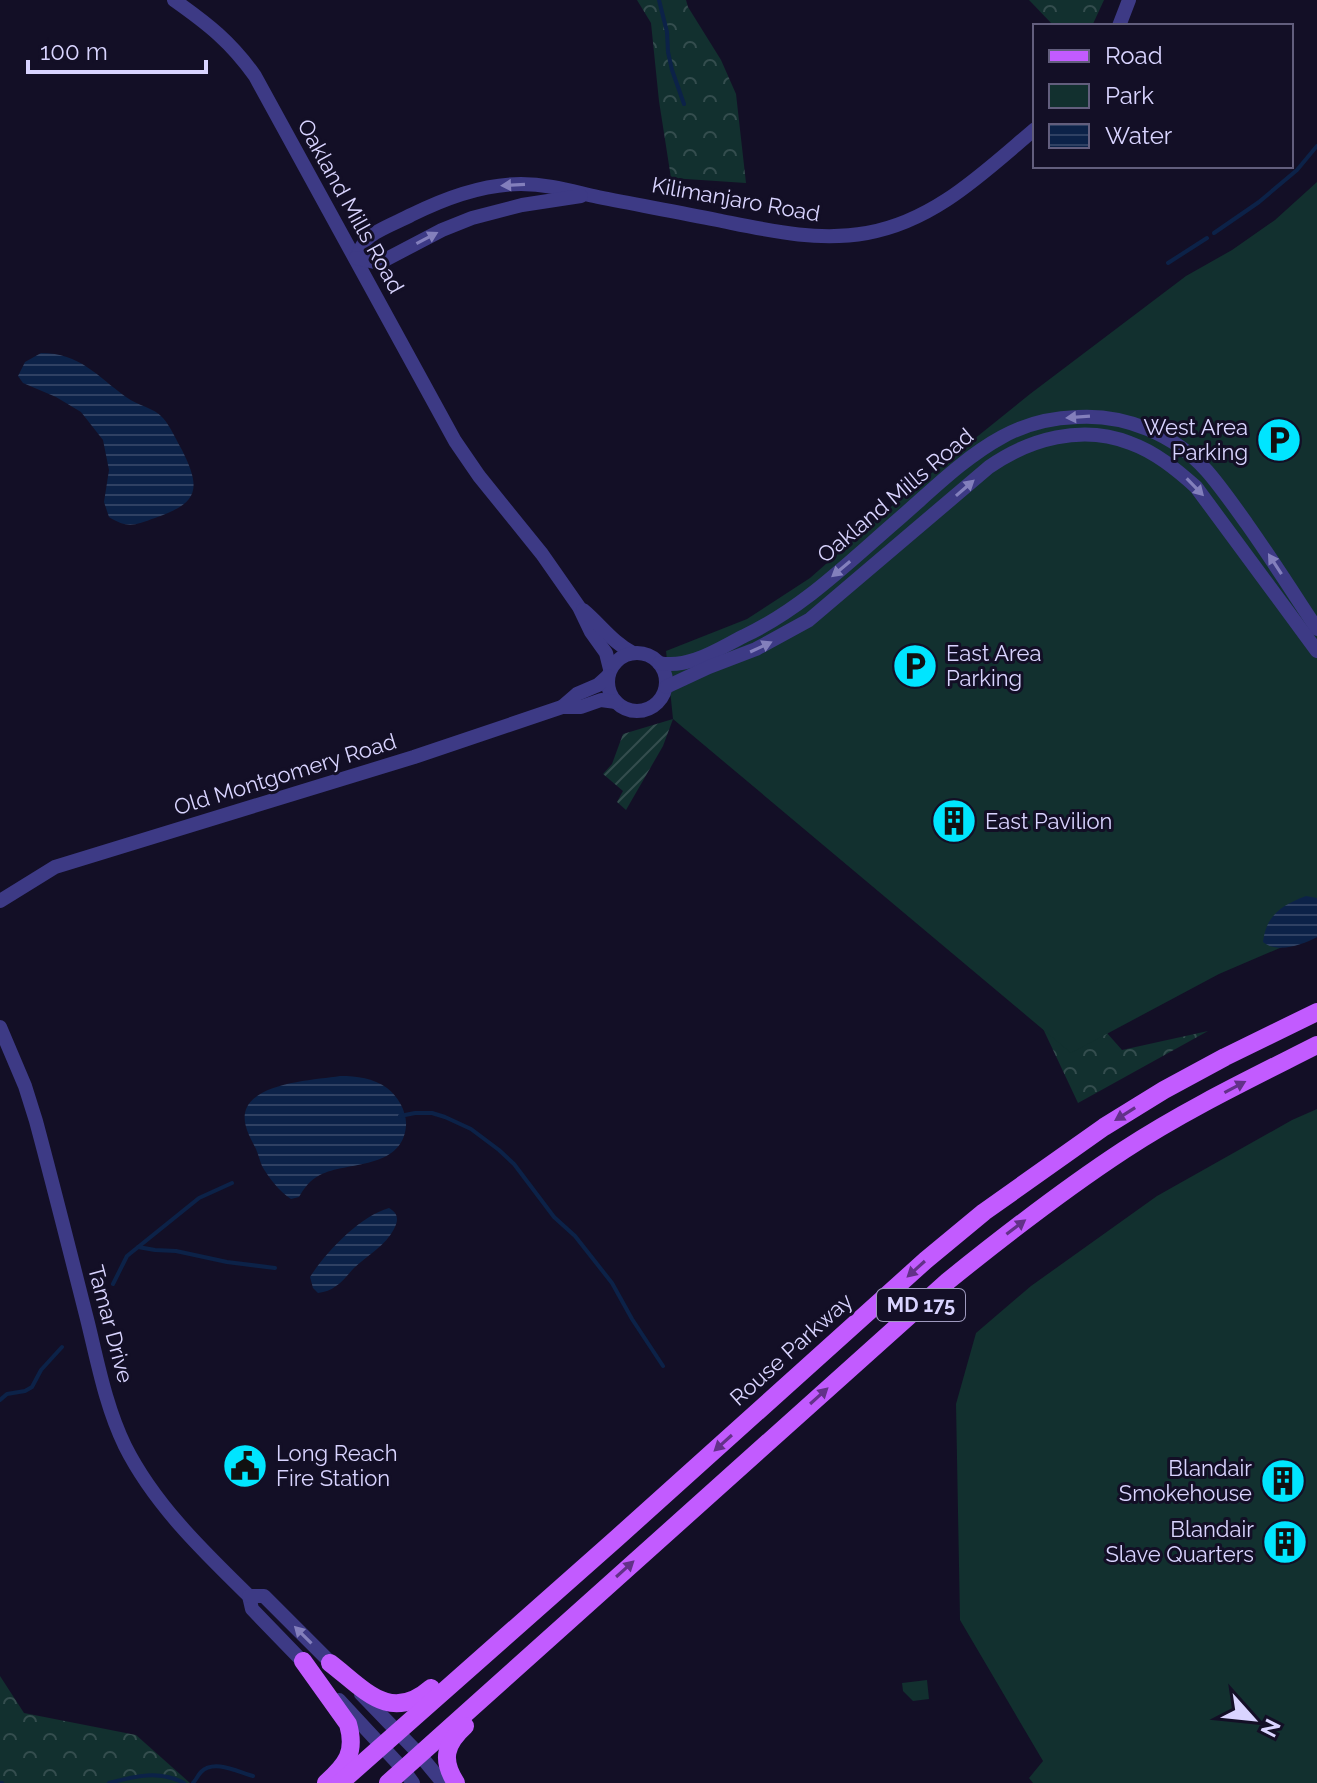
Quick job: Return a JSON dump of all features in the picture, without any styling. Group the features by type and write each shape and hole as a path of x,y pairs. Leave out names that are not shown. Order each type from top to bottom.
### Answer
{"main road":[{"name":"Rouse Parkway","path":"340,1783 926,1260 984,1212 1104,1127 1164,1090 1317,1012"},
{"name":"MD 175","path":"388,1783 408,1776 419,1754 948,1281 1008,1233 1126,1149 1204,1103 1317,1045"},
{"path":"330,1663 378,1700 398,1704 419,1699 519,1610 586,1564"},
{"path":"456,1783 446,1760 452,1741 514,1682 567,1621"},
{"path":"303,1661 348,1724 351,1733 347,1762 326,1783"}],"street":[{"name":"Oakland Mills Road","path":"174,0 212,27 241,56 255,76 455,441 579,607 606,653 609,672"},
{"path":"1120,24 1129,0"},
{"name":"Kilimanjaro Road","path":"589,195 522,205 472,218 379,263 356,258 367,238 430,206 489,187 520,184 557,186 788,234 810,237 856,235 898,225 927,212 959,193 1033,131"},
{"name":"Oakland Mills Road","path":"659,663 683,664 755,631 821,585 963,464 998,439 1032,424 1067,417 1120,419 1165,437 1186,451 1222,490 1317,629"},
{"name":"Oakland Mills Road","path":"666,687 756,649 809,620 1006,455 1040,441 1079,435 1131,443 1155,455 1187,479 1209,503 1317,651"},
{"name":"Oakland Mills Road","path":"579,607 618,644 633,653"},
{"path":"633,653 648,655 659,663 666,678 666,687 656,704 638,712 616,702 609,692 609,672 620,658 633,653"},
{"name":"Old Montgomery Road","path":"562,707 577,694 598,685 609,672"},
{"name":"Old Montgomery Road","path":"0,901 55,867 400,761 562,707 581,707 601,700 616,702"},
{"name":"Old Montgomery Road","path":"0,889 22,885"},
{"name":"Tamar Drive","path":"0,1027 36,1121 102,1379 125,1444 162,1503 249,1596 252,1609 408,1776"},
{"name":"Tamar Drive","path":"249,1596 264,1596 397,1731 443,1783"}],"green space":[{"path":"637,0 686,0 721,60 736,94 746,183 671,178 651,23"},
{"path":"1029,0 1104,0 1093,24 1052,24"},
{"path":"1317,182 1317,932 1219,974 1071,1053 673,719 666,651 747,619 810,578 902,497 1030,394 1186,276 1232,250 1275,220"},
{"path":"673,719 663,746 626,810 617,802 623,791 603,774 612,764 623,734"},
{"path":"1091,1015 1122,1050 1208,1031 1078,1103 1038,1018"},
{"path":"1317,1109 1317,1783 1033,1783 1029,1778 1043,1761 960,1620 956,1404 976,1333 1031,1286 1157,1196"},
{"path":"0,1676 24,1713 136,1735 190,1783 0,1783"},
{"path":"927,1680 929,1699 913,1701 903,1691 902,1683"}],"water":[{"path":"41,353 77,361 135,403 163,418 182,450 192,475 194,485 188,500 180,507 137,524 121,523 109,517 104,502 109,470 103,440 81,412 23,383 18,376 25,362"},
{"path":"1306,896 1317,898 1317,937 1282,948 1263,942 1268,925 1277,912"},
{"path":"340,1076 370,1080 391,1091 405,1115 402,1140 395,1150 384,1157 320,1175 308,1184 299,1197 291,1199 262,1166 245,1123 245,1112 254,1099 276,1087"},
{"path":"389,1208 396,1214 397,1220 386,1240 339,1284 318,1293 310,1277 325,1257 355,1227"}],"waterway":[{"path":"659,0 672,70 684,104"},
{"path":"1214,233 1259,202 1297,170 1317,146"},
{"path":"1168,263 1207,238"},
{"path":"400,1116 432,1113 445,1117 471,1129 514,1164 554,1217 575,1236 612,1283 663,1366"},
{"path":"113,1284 127,1256 199,1198 232,1183"},
{"path":"138,1247 275,1268"},
{"path":"0,1400 7,1394 32,1387 41,1370 62,1347"},
{"path":"193,1783 201,1772 212,1767 253,1776"},
{"path":"109,1783 157,1775 184,1783"}],"place":[{"name":"West Area Parking","path":"1279,440"},
{"name":"East Area Parking","path":"915,666"},
{"name":"East Pavilion","path":"954,821"},
{"name":"Long Reach Fire Station","path":"245,1466"},
{"name":"Blandair Smokehouse","path":"1283,1481"},
{"name":"Blandair Slave Quarters","path":"1285,1542"}]}
